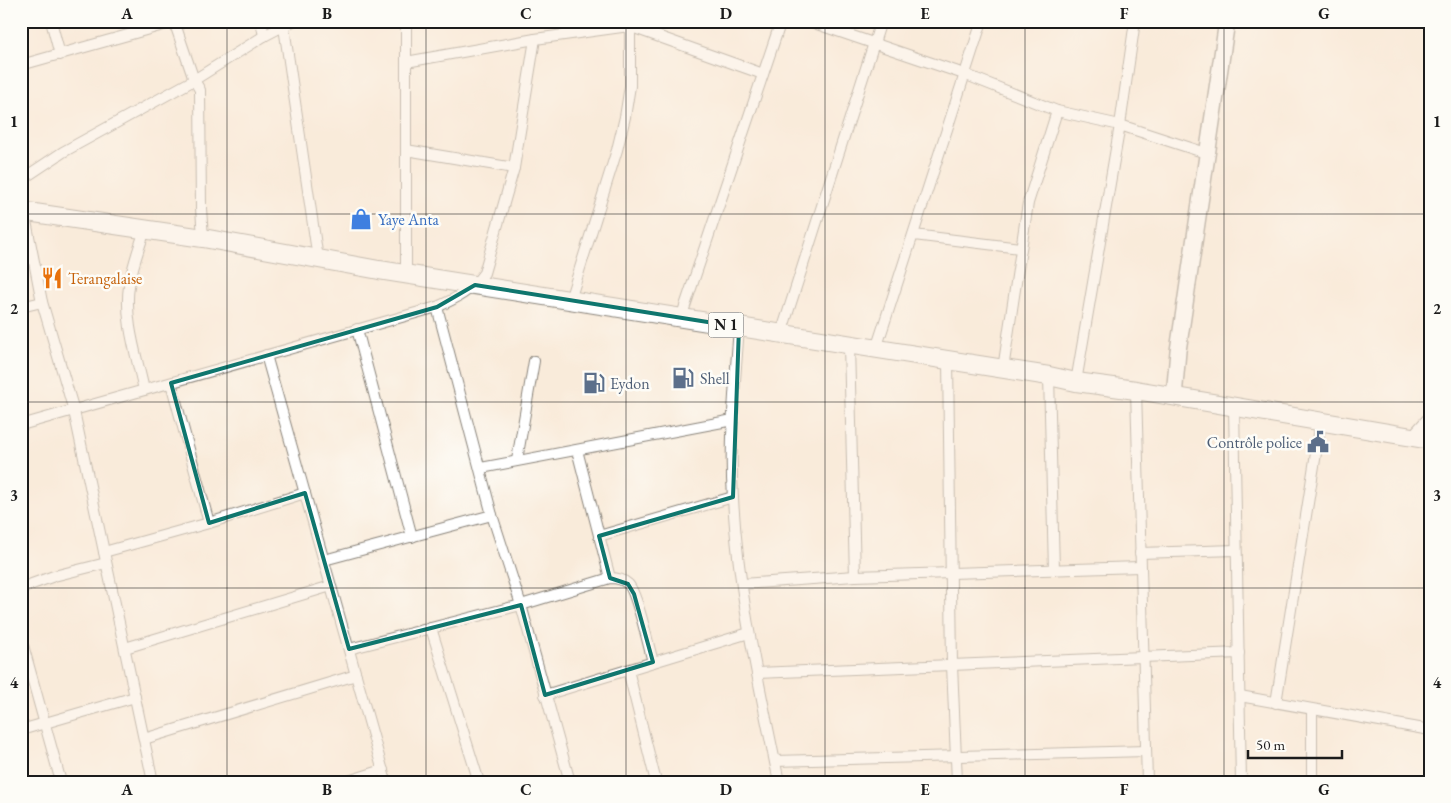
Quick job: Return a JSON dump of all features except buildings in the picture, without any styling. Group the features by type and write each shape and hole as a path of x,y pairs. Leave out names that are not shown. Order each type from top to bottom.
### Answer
{"highway":[{"name":"N 1","path":"22,211 203,238 406,275 1136,390 1430,440"}],"main road":[{"path":"1174,397 1178,351 1209,154 1227,21"}],"street":[{"path":"51,21 60,55"},
{"path":"261,21 264,36"},
{"path":"406,21 406,275"},
{"path":"681,318 780,21"},
{"path":"808,21 964,74 1057,111 1120,125 1209,154"},
{"path":"782,334 881,21"},
{"path":"876,349 982,21"},
{"path":"1076,382 1120,125 1135,21"},
{"path":"21,65 174,22 194,80 200,90 203,238"},
{"path":"21,180 63,152 194,80 264,36 289,24 318,259"},
{"path":"406,62 630,24 763,74"},
{"path":"570,300 617,150 625,117 630,86 630,24"},
{"path":"21,425 437,307 456,299 475,285 484,273 514,168 535,39"},
{"path":"1003,369 1028,203 1057,111"},
{"path":"406,150 514,168"},
{"path":"22,211 42,302 74,411 153,782"},
{"path":"144,390 130,322 128,302 131,279 145,230"},
{"path":"914,235 1020,248"},
{"path":"21,307 42,302"},
{"path":"437,307 492,515 546,695 566,781"},
{"path":"739,327 733,420 732,497 749,633 779,782"},
{"path":"357,329 412,536"},
{"path":"849,346 855,576"},
{"path":"266,355 386,782"},
{"path":"948,360 952,665 957,782"},
{"path":"517,460 534,361"},
{"path":"1049,376 1054,570"},
{"path":"171,383 209,523"},
{"path":"1136,390 1147,782"},
{"path":"1234,407 1241,782"},
{"path":"1411,437 1430,416"},
{"path":"481,468 733,420"},
{"path":"1276,703 1321,422"},
{"path":"577,450 610,578"},
{"path":"104,552 209,523 305,493"},
{"path":"599,536 732,497"},
{"path":"324,560 492,515"},
{"path":"1140,552 1236,550"},
{"path":"21,588 54,576 106,563"},
{"path":"742,584 855,576 1140,567"},
{"path":"349,649 520,605 610,578 620,579 628,584 634,594 653,662"},
{"path":"124,648 331,586"},
{"path":"431,628 479,782"},
{"path":"546,695 749,633"},
{"path":"21,638 61,782"},
{"path":"757,673 1239,653"},
{"path":"628,670 656,782"},
{"path":"144,739 356,675"},
{"path":"1240,696 1430,730"},
{"path":"21,730 135,697"},
{"path":"1312,710 1312,782"},
{"path":"775,761 1146,751"},
{"path":"345,782 383,770"}],"highlighted area":[{"path":"475,285 739,327 733,497 599,536 610,578 628,584 634,594 653,662 545,695 521,605 349,649 305,493 209,523 171,383 437,307"}],"place":[{"name":"Yaye Anta","path":"361,219"},
{"name":"Terangalaise","path":"52,278"},
{"name":"Shell","path":"683,378"},
{"name":"Eydon","path":"594,383"},
{"name":"Contrôle police","path":"1318,442"}]}
